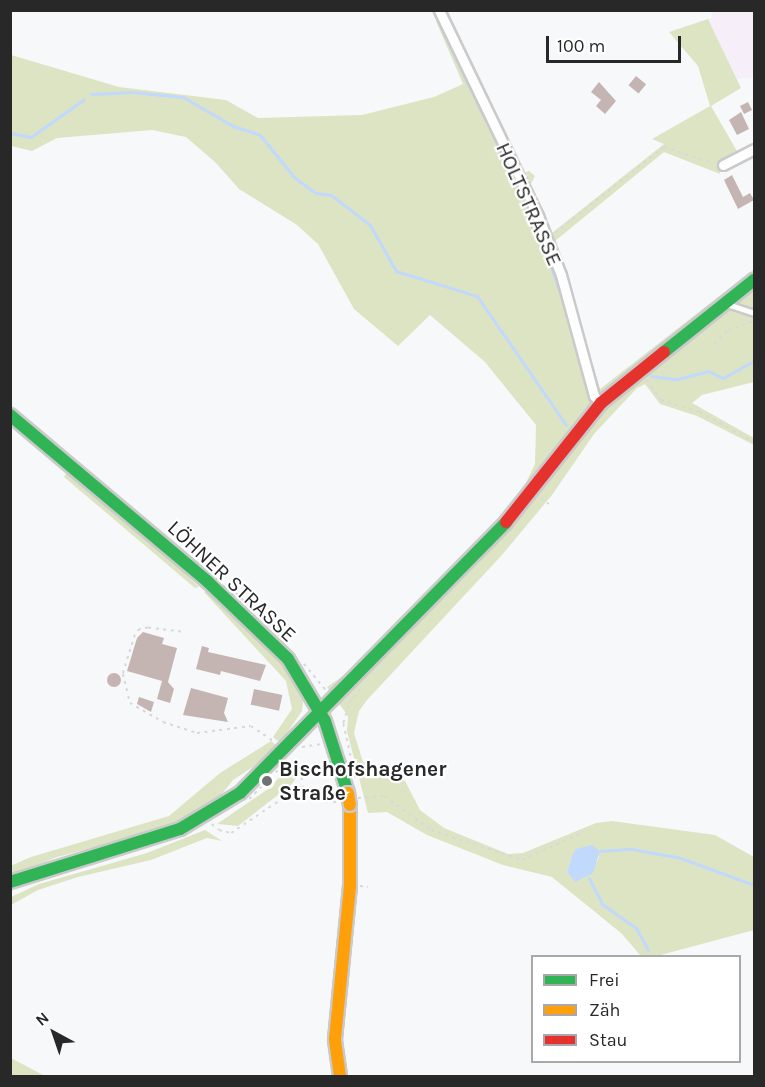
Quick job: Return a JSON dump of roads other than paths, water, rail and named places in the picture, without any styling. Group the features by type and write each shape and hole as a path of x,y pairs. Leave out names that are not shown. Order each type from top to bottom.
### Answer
{"street":[{"name":"HOLTSTRASSE","path":"439,10 547,238 594,396 602,403"},
{"path":"723,165 754,149"},
{"path":"10,882 62,862 158,837 206,816 250,784 494,537 533,492 602,403 639,369 754,280"},
{"name":"LÖHNER STRASSE","path":"10,415 244,613 288,659 321,713 351,799 350,886 335,1039 340,1077"}],"lane":[{"path":"725,303 754,314"}],"water":[{"path":"592,845 600,851 593,873 575,882 567,872 572,856 576,849"}],"waterway":[{"path":"433,10 481,111"},
{"path":"91,94 132,92 183,97 233,126 260,135 295,178 316,193 331,195 370,225 396,271 477,296 566,425"},
{"path":"10,133 31,137 84,99"},
{"path":"497,146 534,220 566,309"},
{"path":"651,376 677,379 708,371 723,378 754,361"},
{"path":"585,378 588,393"},
{"path":"600,851 632,849 681,858 754,885"},
{"path":"589,878 602,904 636,928 648,950"}],"place":[{"name":"Bischofshagener Straße","path":"267,781"}]}
